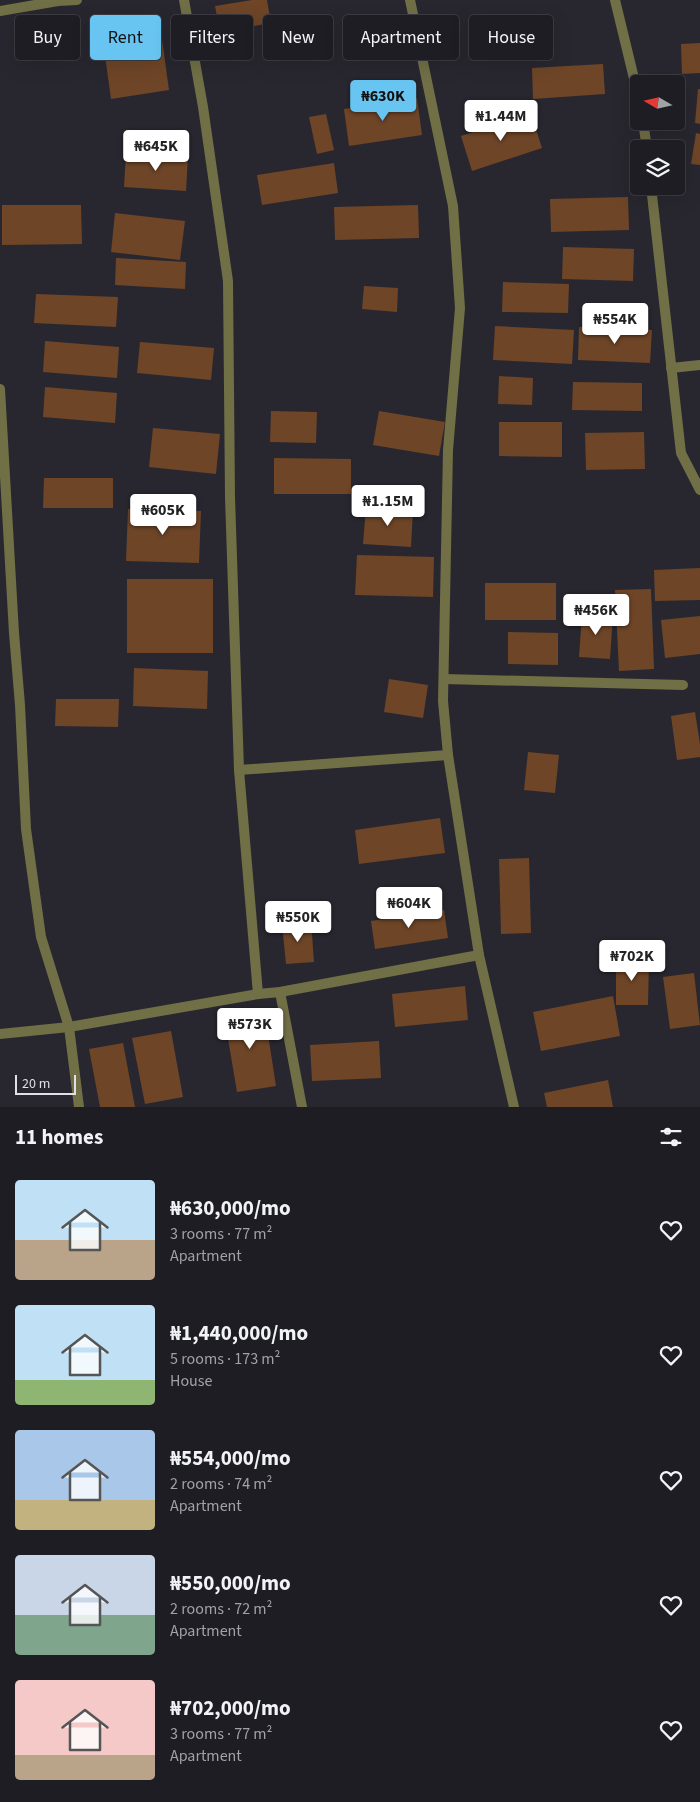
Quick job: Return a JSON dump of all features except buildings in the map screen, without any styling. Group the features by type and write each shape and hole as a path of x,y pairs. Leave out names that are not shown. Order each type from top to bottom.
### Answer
{"street":[{"path":"0,11 58,1 77,0"},
{"path":"184,0 203,107 228,282 230,497 239,770 258,994"},
{"path":"410,0 453,206 460,308 448,450 443,701 448,756 479,955 514,1107"},
{"path":"615,0 633,75"},
{"path":"652,195 681,453 700,490"},
{"path":"671,368 700,365"},
{"path":"0,389 26,829 41,936 69,1028 79,1107"},
{"path":"444,679 683,684"},
{"path":"239,770 448,756"},
{"path":"0,1034 69,1028 258,994 280,992 479,955"},
{"path":"280,992 302,1107"}]}
